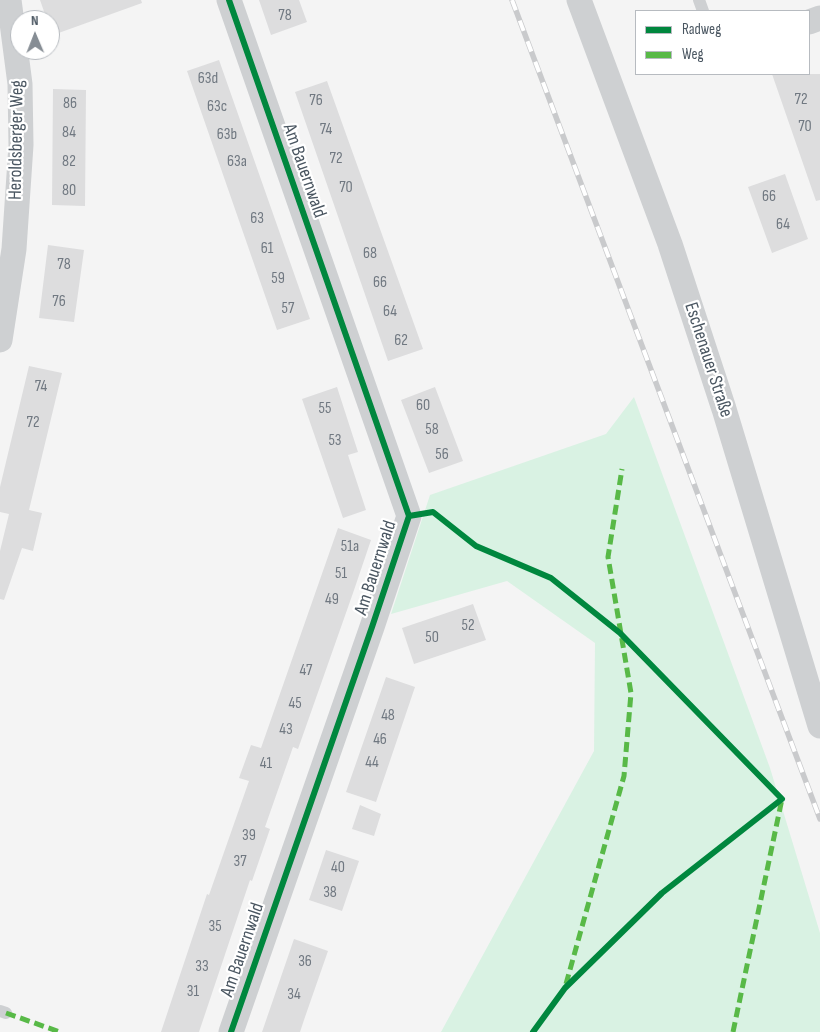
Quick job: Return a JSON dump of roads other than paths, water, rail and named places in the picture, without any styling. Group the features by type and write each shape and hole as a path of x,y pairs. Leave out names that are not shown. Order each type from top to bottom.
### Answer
{"street":[{"name":"Heroldsberger Weg","path":"0,340 14,249 21,145 20,84 9,0"},
{"name":"Am Bauernwald","path":"229,0 409,516 231,1032"},
{"name":"Eschenauer Straße","path":"579,0 670,244 724,409 820,726"}],"railway":[{"path":"512,0 820,819"}]}
